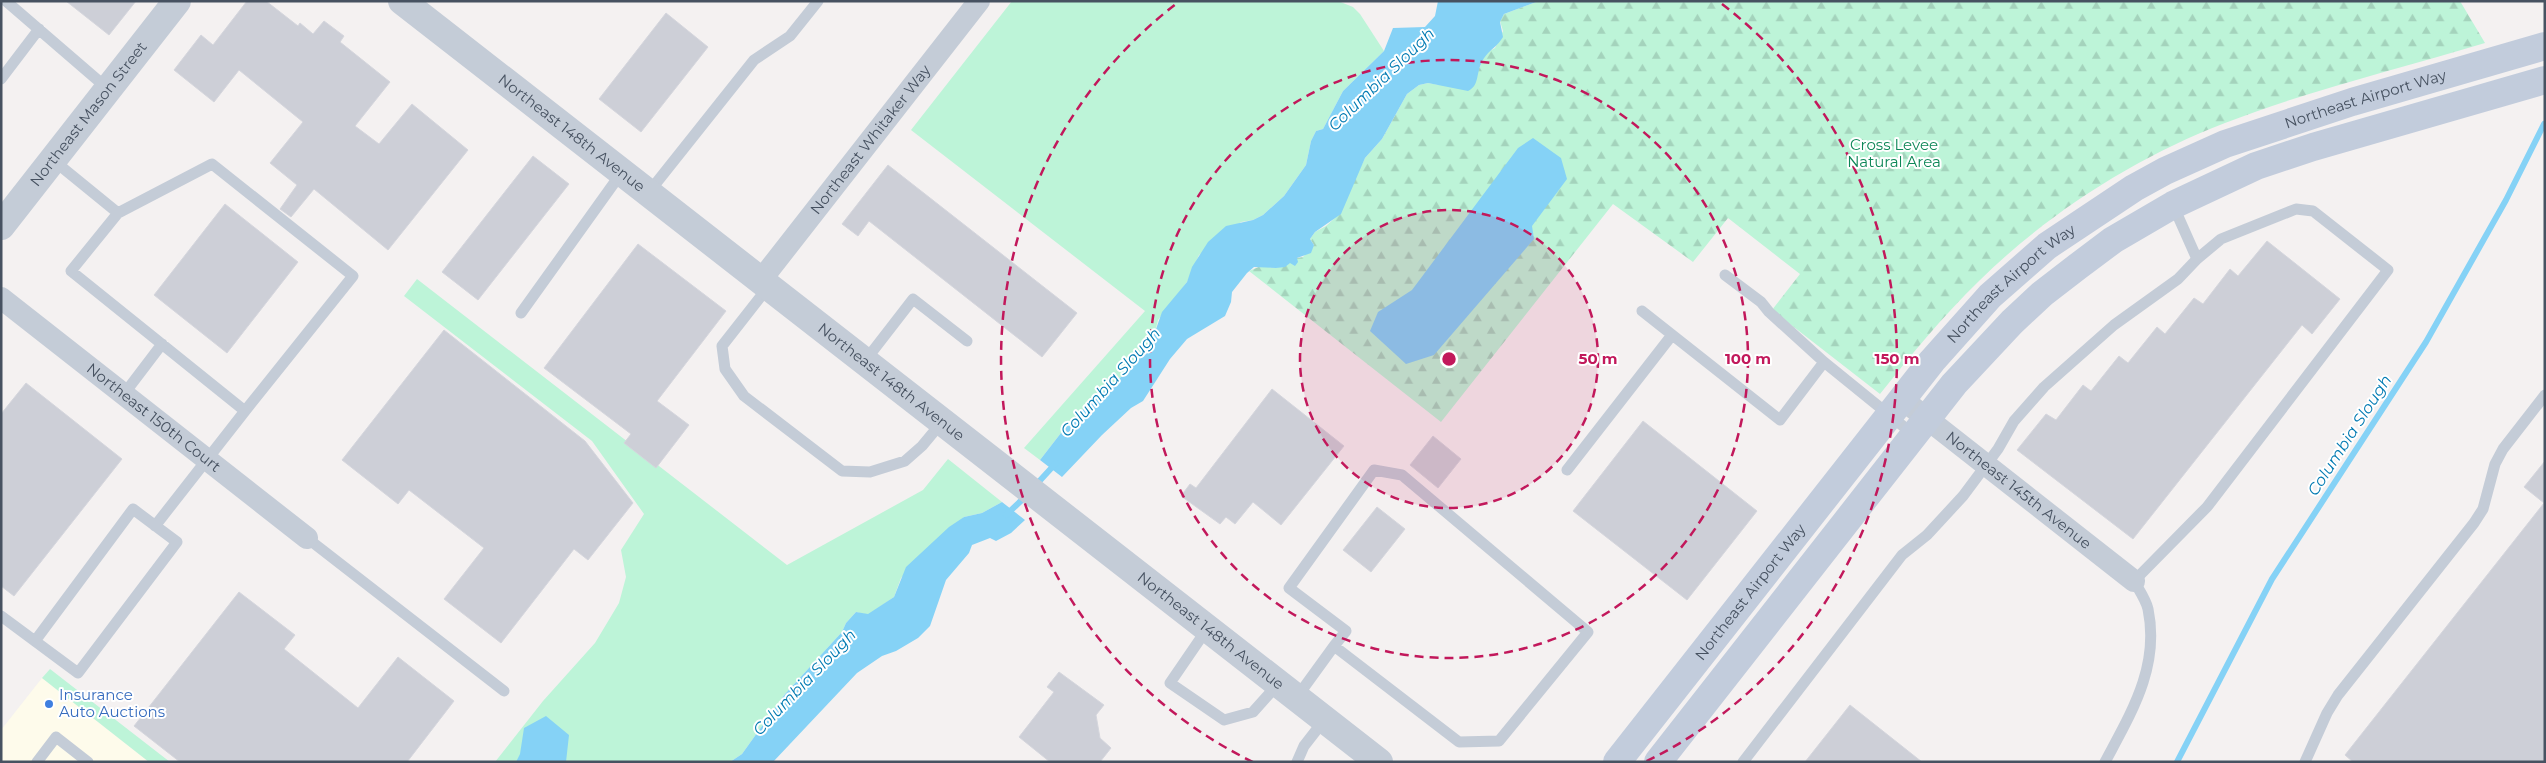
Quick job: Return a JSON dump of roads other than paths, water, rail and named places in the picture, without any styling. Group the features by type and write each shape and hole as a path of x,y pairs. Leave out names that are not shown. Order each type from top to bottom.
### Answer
{"main road":[{"name":"Northeast Airport Way","path":"1617,762 1896,406 1962,326 2015,273 2079,223 2165,171 2255,132 2545,46"},
{"name":"Northeast Airport Way","path":"1658,762 1981,353 2042,294 2114,240 2201,190 2266,163 2545,80"}],"street":[{"name":"Northeast Mason Street","path":"1,226 177,1"},
{"name":"Northeast 148th Avenue","path":"402,1 1379,762"},
{"name":"Northeast Whitaker Way","path":"765,283 980,1"},
{"name":"Northeast 150th Court","path":"1,298 307,538"},
{"name":"Northeast 145th Avenue","path":"1896,406 1921,427 1985,466 2134,582"}],"lane":[{"path":"6,1 108,89"},
{"path":"649,192 754,60 790,36 818,1"},
{"path":"1,79 39,29"},
{"path":"53,160 118,213"},
{"path":"155,526 353,276 212,164 118,213 71,271 245,411"},
{"path":"520,313 622,172"},
{"path":"2173,205 2197,259"},
{"path":"1743,762 1902,556 1927,535 1963,496 2014,421 2044,387 2114,324 2178,279 2220,238 2296,209 2313,211 2388,270 2207,507 2134,582 2148,607 2149,661 2141,694 2105,762"},
{"path":"1725,275 1762,302 1769,312 1824,362 1896,406"},
{"path":"765,283 722,346 725,369 744,396 842,471 870,472 905,461 922,446 942,422"},
{"path":"865,362 913,299 967,340"},
{"path":"1642,311 1780,420 1824,362"},
{"path":"1567,470 1672,335"},
{"path":"124,394 162,344"},
{"path":"2319,762 2307,759 2327,713 2338,695 2483,509 2495,464 2502,449 2545,394"},
{"path":"1207,629 1170,683 1224,720 1253,712 1288,690 1334,646 1346,631 1289,588 1374,470 1402,475 1588,632 1499,742 1459,742 1334,646"},
{"path":"1,616 78,673 177,542 133,510 35,641"},
{"path":"307,538 504,691"},
{"path":"1297,762 1304,746 1325,719"},
{"path":"37,762 56,737 88,762"}],"water":[{"path":"1438,1 1539,1 1504,14 1500,22 1503,37 1484,59 1472,89 1468,91 1428,83 1419,85 1407,94 1382,139 1365,158 1341,214 1315,232 1310,239 1314,245 1311,253 1297,258 1298,262 1295,266 1290,263 1285,267 1276,268 1254,267 1247,273 1232,292 1231,302 1225,316 1187,339 1170,359 1143,401 1131,408 1102,435 1062,477 1040,460 1071,420 1135,365 1155,332 1162,312 1187,282 1192,267 1208,242 1226,226 1253,220 1263,215 1284,196 1306,165 1311,141 1316,131 1323,129 1343,91 1384,51 1393,28 1425,27 1435,16"},
{"path":"1533,138 1561,158 1567,179 1532,226 1534,239 1434,355 1406,364 1370,331 1378,312 1412,290 1518,148"},
{"path":"1002,502 1025,520 1011,533 996,541 990,538 972,545 969,553 946,580 930,626 918,638 896,651 882,656 857,673 773,762 730,762 742,754 785,694 842,632 846,623 856,612 868,614 894,597 906,567 949,527 964,517 982,513"},
{"path":"546,716 569,735 566,762 516,762 520,754 524,728"}],"waterway":[{"name":"Columbia Slough","path":"2177,762 2272,579 2426,342 2506,200 2544,124"},
{"name":"Columbia Slough","path":"1034,487 1056,463"},
{"name":"Columbia Slough","path":"1006,515 1026,496"}],"place":[{"name":"Insurance Auto Auctions","path":"49,704"}],"park label":[{"name":"Cross Levee Natural Area","path":"1894,154"}]}
